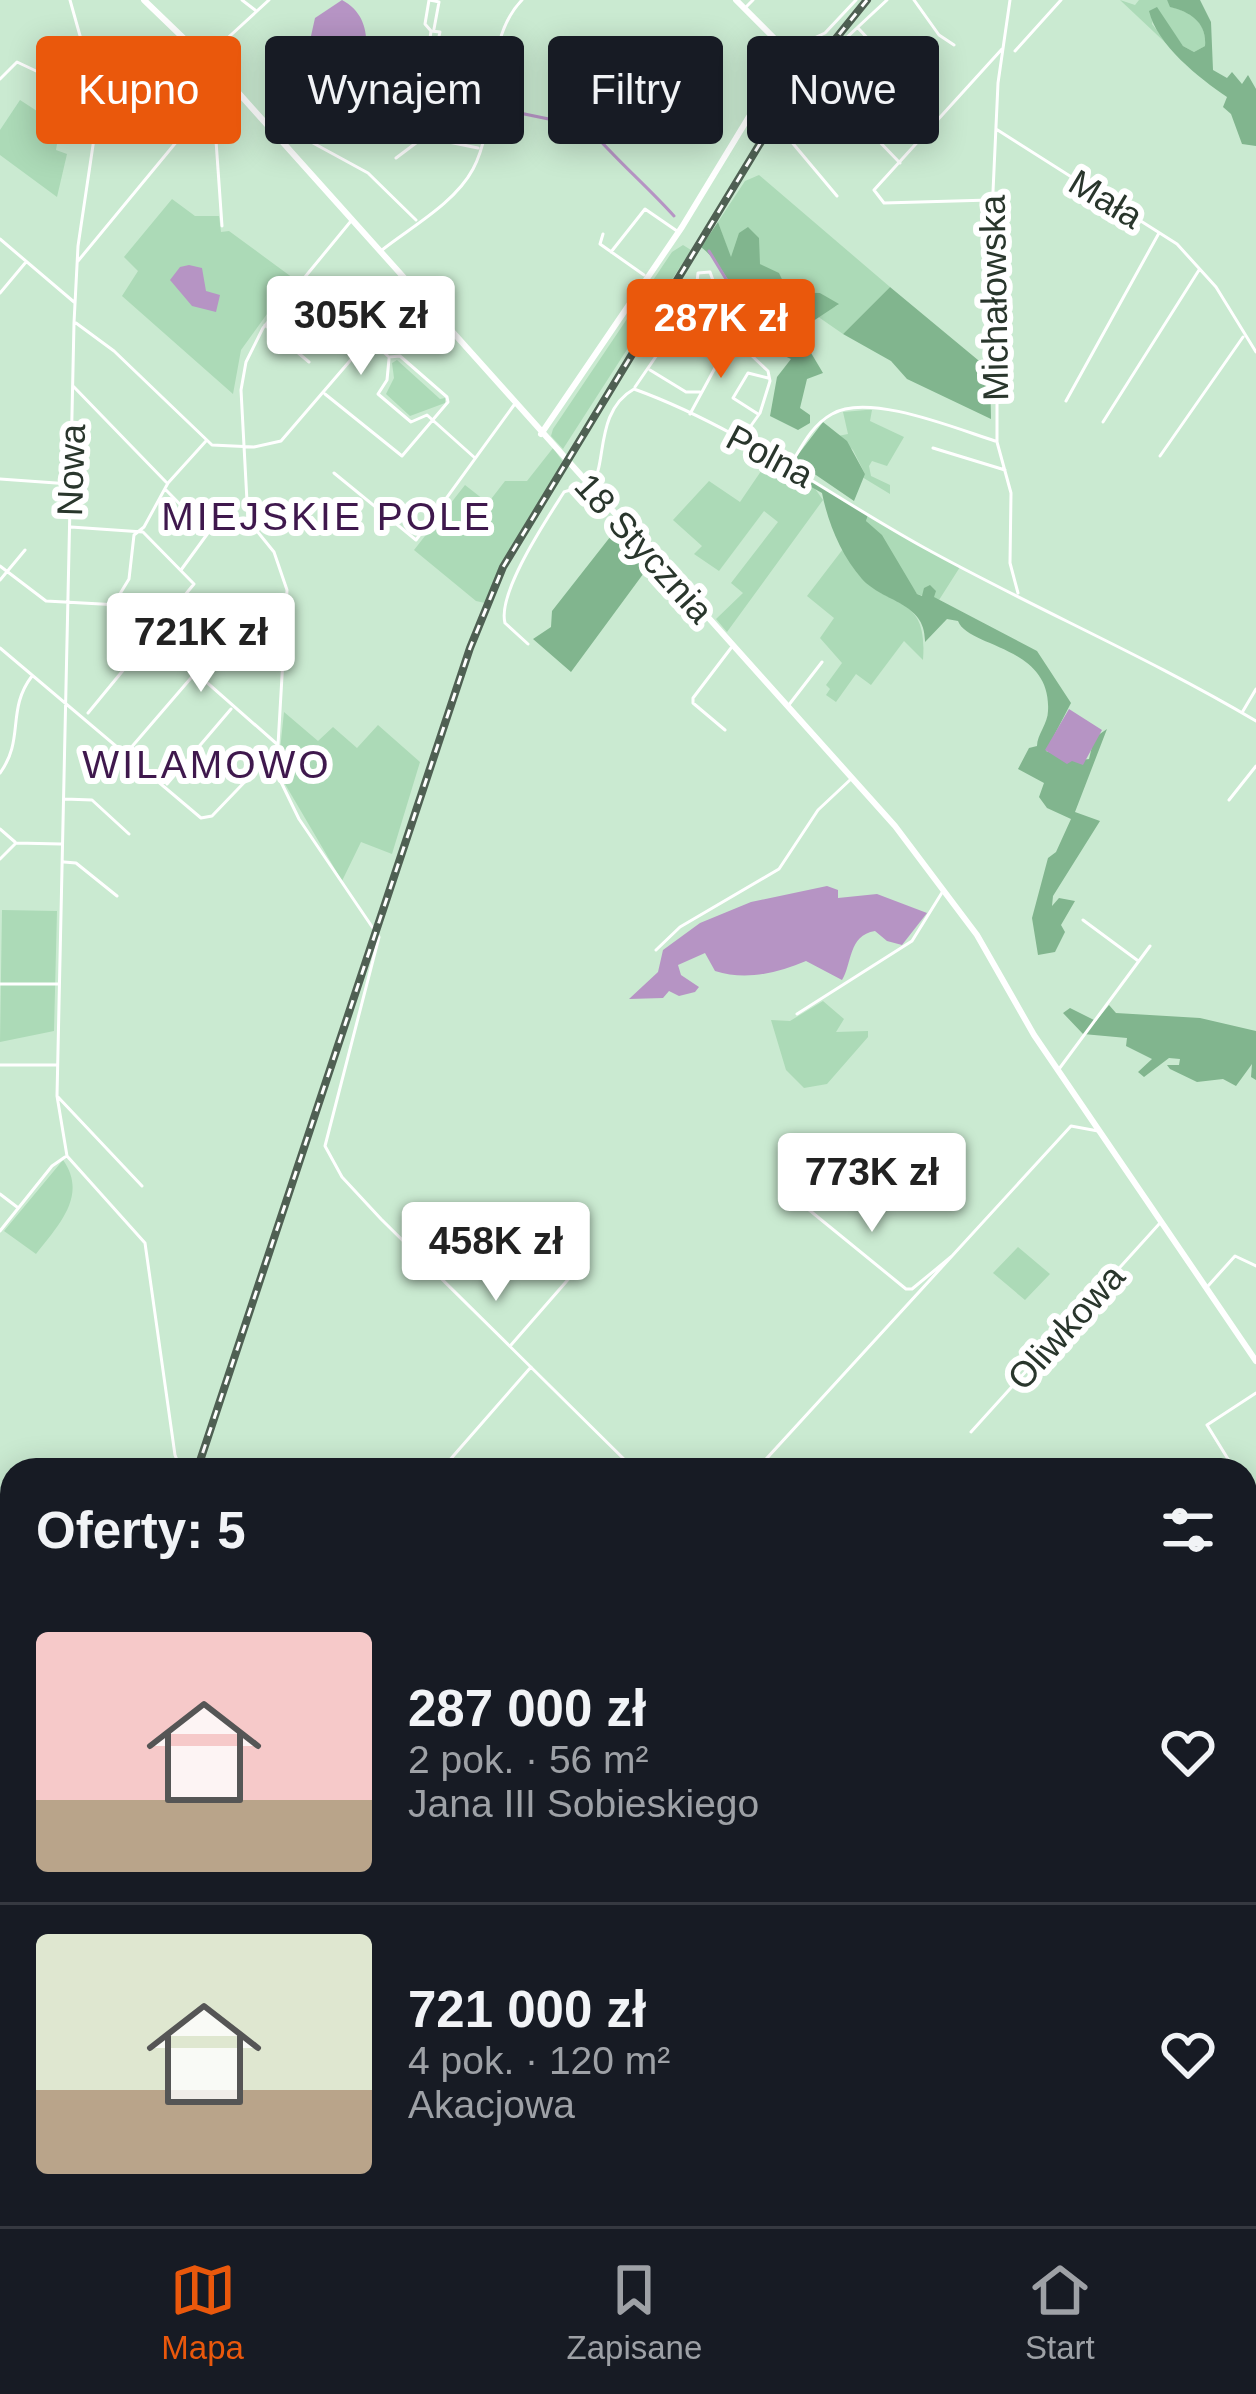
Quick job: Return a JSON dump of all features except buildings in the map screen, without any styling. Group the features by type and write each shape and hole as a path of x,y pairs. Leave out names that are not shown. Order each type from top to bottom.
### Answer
{"street":[{"name":"Nowa","path":"70,0 80,36"},
{"name":"18 Stycznia","path":"144,0 183,36"},
{"path":"242,0 255,10"},
{"path":"229,36 269,0"},
{"path":"432,36 439,2 428,0 425,24 433,31"},
{"path":"503,36 506,22 522,0"},
{"path":"736,0 770,36"},
{"path":"745,8 754,0"},
{"path":"818,36 856,0"},
{"path":"850,36 887,0"},
{"path":"914,0 939,35 954,45"},
{"name":"Michałowska","path":"1010,0 994,129 992,200 997,442 1007,470 1012,575 1018,593"},
{"path":"1015,51 1061,0"},
{"path":"856,27 865,36"},
{"path":"992,200 884,203 874,190 1004,47"},
{"path":"0,79 17,62 36,71"},
{"name":"18 Stycznia","path":"241,96 265,123"},
{"path":"541,434 679,232 747,121"},
{"name":"Mała","path":"994,129 1159,231 1200,269 1256,352"},
{"path":"396,158 424,137 480,149"},
{"name":"Nowa","path":"67,1156 57,1096 74,323 80,236 96,144"},
{"path":"77,262 174,144"},
{"path":"216,144 222,226"},
{"name":"18 Stycznia","path":"284,144 852,778 943,890 977,935 1058,1070 1256,1360"},
{"path":"314,144 368,173 418,221"},
{"path":"381,252 463,184 481,144"},
{"path":"793,144 837,196"},
{"path":"882,144 900,163"},
{"path":"611,252 646,209 679,232"},
{"path":"352,220 266,325 243,374 250,526 270,545 287,590 278,763 299,819 380,937 324,1136 329,1159 381,1219 623,1458"},
{"path":"1066,401 1159,231"},
{"path":"603,234 600,244 648,278"},
{"path":"80,236 96,239"},
{"path":"0,239 75,304"},
{"path":"0,293 26,261"},
{"path":"1103,422 1200,269"},
{"path":"529,644 505,623 505,606 534,540 564,492 589,486 598,474 603,429 685,314 698,273 710,272 734,339 765,367 760,415 741,440"},
{"path":"74,323 114,351 206,441 222,448 243,448 278,443 412,288"},
{"path":"685,314 720,323 728,344 690,414"},
{"path":"266,325 309,362"},
{"path":"1160,456 1244,336 1256,339"},
{"path":"324,393 402,456 432,420 447,397 400,356 389,357 369,339"},
{"path":"389,357 387,380 378,394 411,422 422,414 432,420 475,458"},
{"path":"649,368 686,392 702,393"},
{"path":"760,415 733,398 748,373 767,378"},
{"path":"73,386 208,532 181,570"},
{"name":"Polna","path":"634,389 791,464 926,548 1256,721"},
{"path":"334,473 416,540 515,404"},
{"path":"791,464 810,433 834,412 851,408 880,408 997,442"},
{"path":"69,527 144,527 166,486 206,441"},
{"path":"933,448 1007,470"},
{"path":"0,479 70,484"},
{"path":"85,716 194,589 181,570 137,530"},
{"path":"114,604 129,579 137,530"},
{"path":"0,580 26,550"},
{"path":"0,566 36,597 114,604 278,746"},
{"path":"1000,584 1012,575"},
{"path":"128,752 246,614"},
{"path":"725,730 693,704 693,698 732,646"},
{"path":"0,648 201,818 212,816 260,766 278,763"},
{"path":"787,707 822,662"},
{"path":"0,773 15,750 17,695 33,674"},
{"path":"1242,712 1256,689"},
{"path":"166,785 232,708"},
{"path":"1229,800 1256,766"},
{"path":"656,950 680,927 779,869 818,810 852,778"},
{"path":"64,799 92,800 129,834"},
{"path":"0,829 16,843 63,844"},
{"path":"0,859 16,843"},
{"path":"62,862 76,863 117,896"},
{"path":"797,1014 912,941 943,890"},
{"path":"1083,920 1138,961"},
{"path":"1058,1070 1150,946"},
{"path":"0,983 59,984"},
{"path":"0,1065 58,1065"},
{"path":"57,1096 142,1186"},
{"path":"767,1458 1070,1126 1100,1131"},
{"path":"0,1231 52,1166 67,1156 145,1244 180,1458"},
{"path":"781,1187 906,1289 912,1289 944,1258 954,1256"},
{"path":"0,1194 19,1208"},
{"name":"Oliwkowa","path":"971,1432 1161,1221"},
{"path":"1207,1288 1235,1256 1256,1266"},
{"path":"511,1345 572,1275"},
{"path":"451,1458 532,1365"},
{"path":"1227,1458 1207,1426 1256,1393"}],"green space":[{"path":"1120,0 1135,5 1139,0 1167,0 1171,7 1196,19 1205,46 1194,52 1183,46 1156,8 1152,24 1171,48"},
{"path":"1167,0 1200,0 1211,22 1213,70 1227,78 1232,72 1242,84 1248,75 1256,89 1256,146 1242,144 1231,114 1223,107 1227,97 1192,70 1161,36 1149,11 1157,7 1183,46 1194,52 1205,46 1196,20 1170,7"},
{"path":"20,100 36,110 36,144 57,144 56,150 67,154 57,197 0,155 0,130"},
{"path":"759,175 890,287 843,334 817,316 838,305 820,293 788,292 756,254 731,259 718,222 745,181"},
{"path":"172,199 195,216 219,216 221,232 229,231 293,278 241,350 233,394 122,296 138,271 124,257"},
{"path":"718,222 731,257 739,233 748,227 759,238 760,264 779,273 788,292 820,293 839,304 798,331 823,373 807,379 800,408 810,415 810,423 798,430 770,416 777,377 791,359 764,338 714,259 701,247"},
{"path":"683,245 691,250 563,449 551,436 553,429 672,252"},
{"path":"890,287 990,370 991,419 907,379 891,361 843,334"},
{"path":"397,360 440,399 445,398 445,403 410,416 386,394 394,378 392,363"},
{"path":"872,410 870,421 904,437 887,466 872,461 869,466 871,476 890,485 890,494 862,477 865,474 853,450 838,436 848,434 843,412"},
{"path":"823,422 847,441 865,474 854,501 794,460"},
{"path":"553,448 563,462 506,557 485,603 476,601 414,550 465,485 488,503 505,481 527,481"},
{"path":"770,458 806,476 823,500 727,632 716,619 743,593 731,583 778,522 764,511 719,571 694,554 702,546 673,520 709,481 740,502"},
{"path":"806,476 868,515 866,521 882,535 917,594 922,596 930,585 936,591 934,597 1037,651 1071,703 1046,751 1072,761 1089,759 1094,738 1107,729 1075,812 1100,821 1053,896 1052,906 1059,898 1075,901 1061,925 1065,932 1055,952 1038,955 1032,918 1048,858 1056,852 1071,819 1047,808 1039,797 1044,783 1018,769 1029,748 1037,746 1048,711 1046,689 1024,661 965,630 958,621 947,619 925,642 919,619 854,570 836,538 822,493 806,484"},
{"path":"868,515 960,567 939,600 917,594 866,521"},
{"path":"614,532 649,566 571,672 533,639 551,627 552,611"},
{"path":"843,549 871,586 914,613 923,639 923,660 904,641 871,685 856,674 836,702 826,695 830,689 826,685 842,663 820,638 834,618 807,596"},
{"path":"284,712 318,741 333,727 357,748 378,725 420,762 392,854 361,842 342,881 285,784 279,760"},
{"path":"2,910 57,911 54,1031 0,1042"},
{"path":"823,1001 844,1019 836,1032 868,1031 868,1037 827,1084 804,1088 786,1070 771,1020 790,1021"},
{"path":"1109,1005 1116,1013 1200,1018 1256,1031 1256,1080 1251,1077 1252,1064 1236,1086 1223,1079 1197,1082 1170,1069 1167,1065 1179,1065 1180,1059 1169,1058 1144,1077 1138,1072 1152,1059 1126,1046 1127,1038 1083,1034 1063,1013 1070,1008 1096,1021"},
{"path":"63,1160 73,1185 72,1197 36,1254 4,1231"},
{"path":"1018,1247 1050,1274 1025,1300 993,1273"}],"shaded area":[{"path":"342,0 358,14 365,36 311,36 315,18"},
{"path":"180,267 202,268 206,291 220,295 216,312 192,306 170,280"},
{"path":"1069,709 1102,730 1083,765 1067,764 1045,750"},
{"path":"827,886 838,890 838,898 877,894 927,913 902,945 875,931 860,938 842,980 806,961 761,974 727,974 715,971 705,953 678,965 681,975 699,987 695,992 679,996 669,991 663,998 629,999 658,972 663,950 700,923 751,902"}],"waterway":[{"path":"524,114 548,119"},
{"path":"604,144 674,216"},
{"path":"709,251 752,322"}],"railway":[{"path":"201,1458 470,648 503,567 787,99 867,0"}],"district":[{"name":"MIEJSKIE POLE","path":"327,516"},
{"name":"WILAMOWO","path":"207,764"}]}
